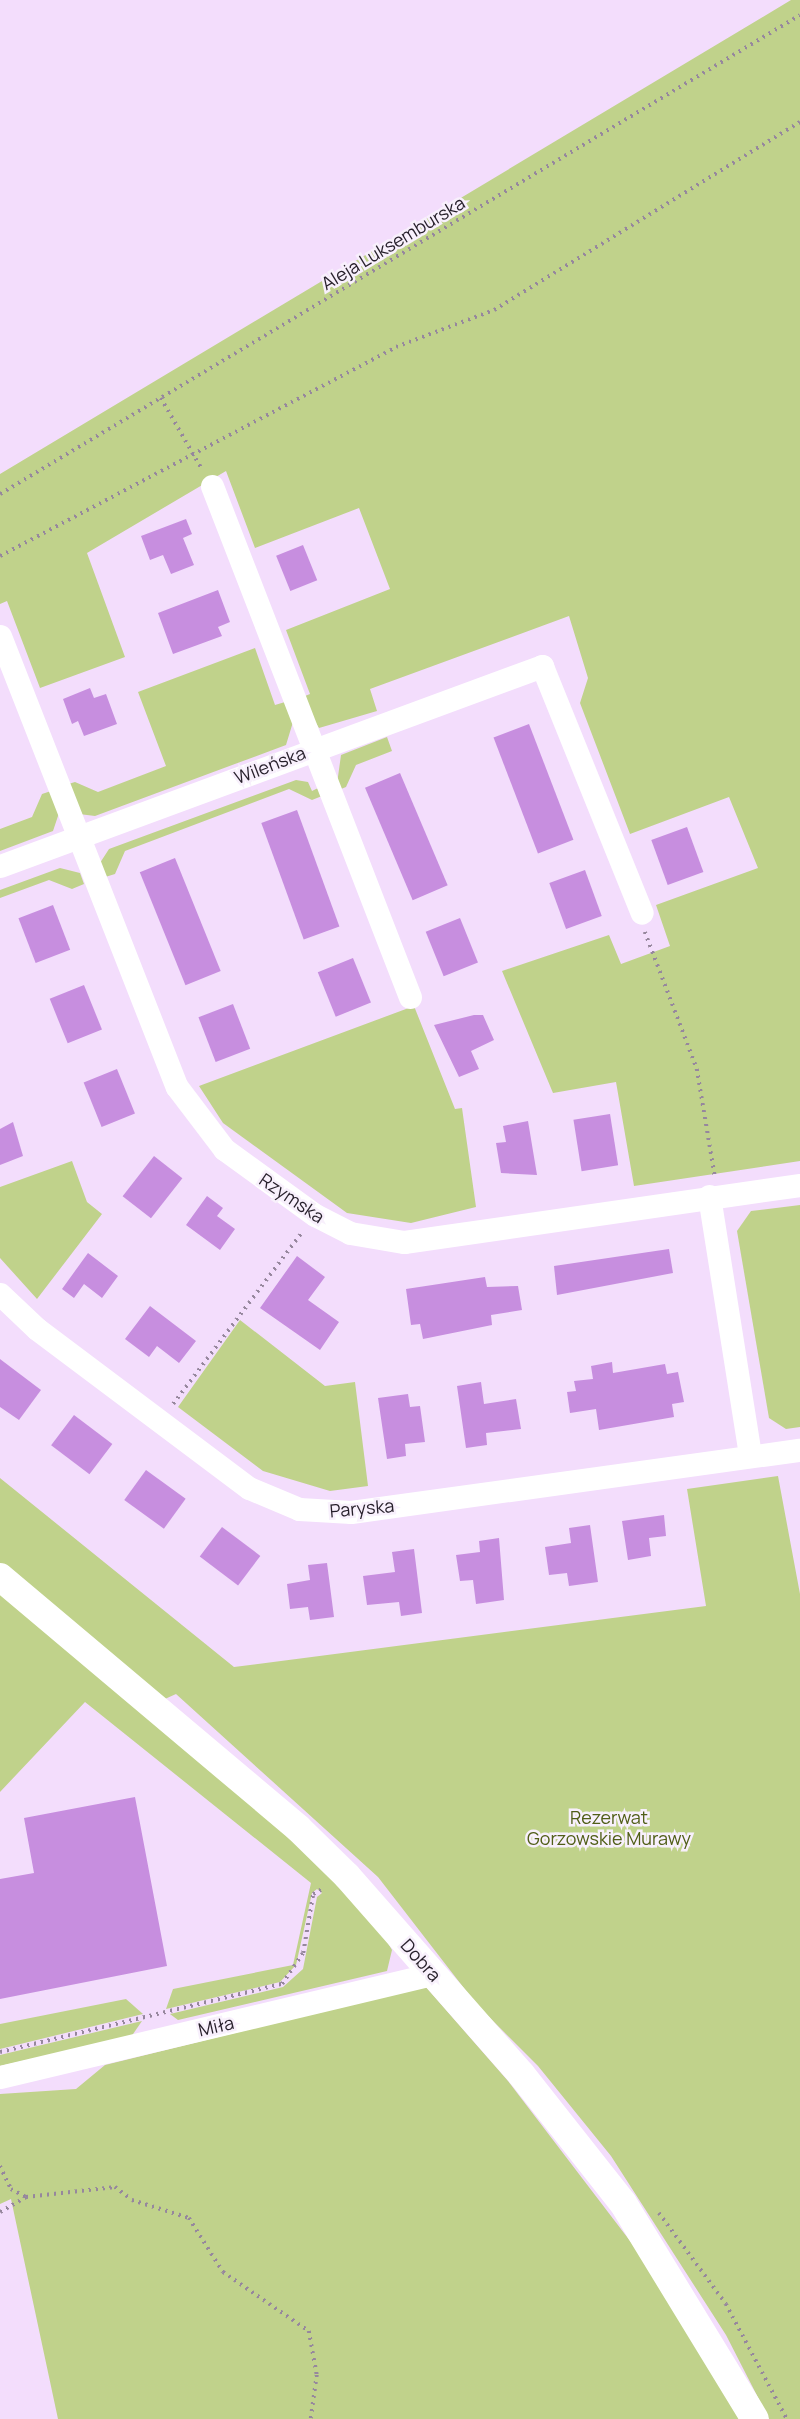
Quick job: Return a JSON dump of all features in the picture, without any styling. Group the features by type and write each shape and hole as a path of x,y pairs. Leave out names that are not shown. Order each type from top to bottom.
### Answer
{"street":[{"path":"212,486 410,997"},
{"name":"Rzymska","path":"0,636 76,838 185,1099 224,1149 315,1215 350,1233 404,1242 800,1185"},
{"name":"Wileńska","path":"0,866 542,666 642,913"},
{"path":"714,1196 750,1456"},
{"name":"Paryska","path":"0,1294 37,1329 264,1497 333,1513 800,1450"},
{"name":"Dobra","path":"0,1577 298,1828 346,1876 521,2074 623,2203 755,2419"},
{"name":"Miła","path":"0,2077 432,1974"}],"path":[{"name":"Aleja Luksemburska","path":"0,494 800,15"},
{"path":"0,556 396,347 494,310 800,122"},
{"path":"161,398 212,486"},
{"path":"642,913 648,945 697,1069 714,1196"},
{"path":"160,1421 315,1215"},
{"path":"0,2052 282,1984 303,1953 313,1894 346,1876"},
{"path":"0,2166 11,2189 26,2197"},
{"path":"0,2211 26,2197 115,2188 132,2200 189,2218 223,2272 309,2331 317,2375 311,2419"}],"green space":[{"path":"791,0 800,0 800,1161 634,1186 616,1082 553,1093 502,971 609,935 621,964 670,946 656,905 758,868 729,797 630,834 580,703 588,678 569,616 370,689 377,711 319,728 300,698 310,694 286,630 390,589 359,508 255,548 226,471 87,553 125,657 40,688 7,601 0,604 0,474"},
{"path":"255,648 275,705 285,702 293,722 286,745 95,816 79,814 65,785 75,782 98,792 166,766 138,692"},
{"path":"387,737 392,751 356,765 346,787 336,791 341,755"},
{"path":"296,780 308,782 312,791 318,788 322,796 312,800 289,789 125,851 115,874 102,878 98,866 109,849"},
{"path":"51,791 59,813 53,831 0,851 0,829 32,817 42,794"},
{"path":"60,868 80,873 84,884 72,889 49,880 0,898 0,890"},
{"path":"414,1006 455,1109 462,1108 476,1207 411,1223 347,1213 223,1123 199,1086"},
{"path":"72,1161 87,1202 102,1214 37,1299 0,1258 0,1187"},
{"path":"800,1205 800,1427 786,1429 769,1418 737,1231 751,1211"},
{"path":"240,1320 325,1386 355,1382 368,1486 330,1491 263,1471 178,1407"},
{"name":"Rezerwat Gorzowskie Murawy","path":"778,1476 800,1594 800,2419 769,2419 726,2335 611,2156 538,2066 477,2005 378,1877 176,1694 145,1708 280,1827 376,1923 392,1950 387,1971 178,2020 170,2014 283,1987 303,1969 317,1897 322,1893 317,1889 312,1893 296,1965 280,1982 166,2009 173,1989 293,1965 311,1883 85,1702 0,1792 0,1478 234,1667 706,1606 687,1489"},
{"path":"425,1986 508,2081 640,2254 739,2419 58,2419 11,2199 0,2204 0,2094 76,2089 105,2065"},
{"path":"126,1999 143,2014 0,2049 0,2024"},
{"path":"142,2021 131,2037 0,2066 0,2055"}],"building":[{"path":"186,519 192,534 183,538 194,565 171,574 163,555 150,560 141,536"},
{"path":"303,545 317,580 290,591 276,556"},
{"path":"218,590 230,622 218,627 222,636 173,654 158,613"},
{"path":"90,688 94,698 106,694 117,724 84,736 78,721 72,724 63,699"},
{"path":"529,724 573,840 538,853 494,738"},
{"path":"400,773 448,885 413,900 365,788"},
{"path":"297,810 339,927 304,940 261,823"},
{"path":"687,827 703,872 668,885 651,840"},
{"path":"175,858 221,971 185,985 140,872"},
{"path":"585,870 602,916 566,929 549,883"},
{"path":"53,905 70,950 36,963 18,918"},
{"path":"460,918 478,963 444,976 426,932"},
{"path":"353,958 371,1003 336,1017 318,972"},
{"path":"84,985 102,1030 68,1043 50,999"},
{"path":"233,1004 250,1049 216,1062 198,1017"},
{"path":"483,1015 494,1040 471,1051 479,1069 459,1077 434,1025"},
{"path":"117,1069 135,1114 102,1127 84,1082"},
{"path":"610,1114 618,1165 582,1171 573,1120"},
{"path":"528,1121 537,1175 501,1173 496,1143 506,1142 503,1126"},
{"path":"13,1122 23,1156 0,1165 0,1129"},
{"path":"154,1156 182,1178 151,1218 123,1196"},
{"path":"207,1196 223,1208 217,1216 235,1229 220,1250 186,1225"},
{"path":"669,1249 673,1273 557,1295 554,1266"},
{"path":"88,1253 118,1276 102,1298 84,1284 74,1298 62,1289"},
{"path":"297,1256 325,1277 308,1300 339,1322 320,1350 260,1308"},
{"path":"485,1277 487,1287 518,1286 522,1310 491,1315 492,1325 423,1339 420,1324 411,1325 406,1289"},
{"path":"150,1306 196,1341 179,1363 157,1346 149,1357 125,1339"},
{"path":"0,1359 41,1390 19,1420 0,1407"},
{"path":"612,1362 613,1373 665,1364 667,1374 678,1372 684,1402 672,1404 674,1417 599,1430 596,1409 570,1413 567,1392 576,1391 574,1381 593,1379 591,1366"},
{"path":"481,1382 484,1404 516,1399 521,1429 486,1433 487,1445 466,1448 457,1386"},
{"path":"408,1394 410,1407 420,1406 425,1442 405,1444 406,1456 387,1459 378,1398"},
{"path":"74,1415 112,1444 89,1474 51,1445"},
{"path":"146,1470 186,1499 164,1529 124,1500"},
{"path":"664,1515 666,1536 649,1538 651,1556 628,1560 622,1521"},
{"path":"590,1525 598,1582 569,1586 567,1573 549,1575 545,1547 571,1543 569,1528"},
{"path":"222,1527 260,1556 238,1585 200,1557"},
{"path":"499,1538 504,1600 476,1604 473,1580 460,1581 456,1555 480,1552 479,1541"},
{"path":"414,1549 422,1613 401,1616 399,1602 367,1605 363,1576 395,1572 392,1552"},
{"path":"327,1563 334,1617 310,1620 308,1607 290,1609 287,1584 310,1580 308,1565"},
{"path":"135,1797 167,1966 0,1999 0,1879 34,1873 24,1818"}]}
